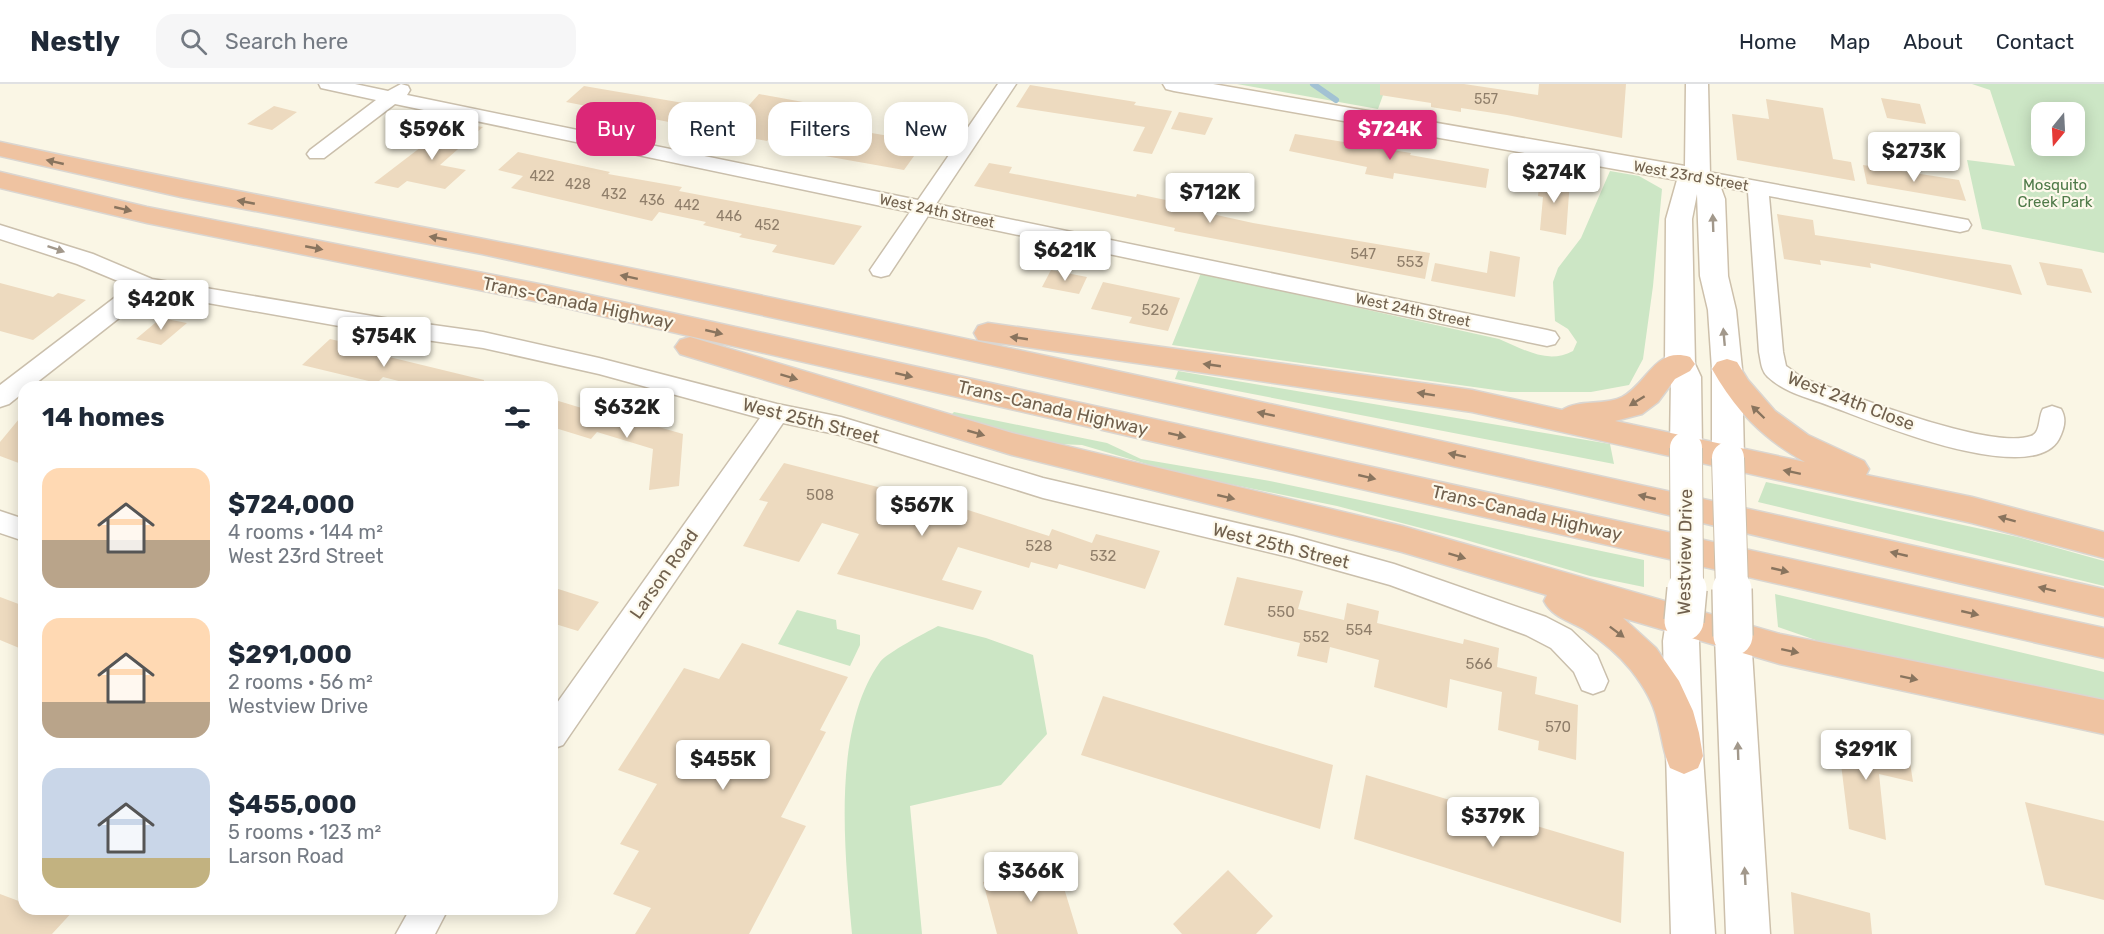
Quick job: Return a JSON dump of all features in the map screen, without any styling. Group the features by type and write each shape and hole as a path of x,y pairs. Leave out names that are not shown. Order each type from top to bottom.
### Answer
{"highway":[{"name":"Trans-Canada Highway","path":"0,149 181,189 482,246 1560,477 2104,603"},
{"name":"Trans-Canada Highway","path":"0,180 147,215 452,276 2104,643"},
{"path":"452,276 1012,444 1402,539 1780,649 1950,687 2104,717"},
{"path":"686,289 1406,391 1525,412 1972,510 2104,545"},
{"path":"1525,412 1578,416 1631,406 1647,394 1664,372 1680,364"},
{"path":"1727,369 1737,388 1755,411 1794,443 1821,458 1972,510"},
{"path":"1511,572 1545,594 1602,621 1628,641 1662,686 1674,711 1684,756"}],"main road":[{"name":"West 23rd Street","path":"1174,84 1697,176"},
{"path":"1697,84 1697,176 1708,188 1712,199 1714,276 1722,310 1727,369 1733,636 1748,934"},
{"name":"Westview Drive","path":"1694,934 1684,756 1681,640 1687,587 1686,377 1680,364 1678,219 1687,184 1697,176"}],"street":[{"name":"West 24th Street","path":"328,84 1547,338"},
{"path":"317,154 409,84"},
{"path":"881,270 1007,84"},
{"name":"West 23rd Street","path":"1697,176 1960,225"},
{"name":"West 24th Close","path":"1758,188 1771,352 1775,370 1793,383 1934,432 1967,440 2004,446 2036,445 2046,439 2052,428 2052,415"},
{"name":"West 25th Street","path":"0,231 85,259 147,285 390,327 483,340 599,366 777,413 841,426 1043,488 1293,547 1394,575 1536,626 1561,639 1586,664 1593,681"},
{"path":"22,381 147,285"},
{"path":"0,398 18,384"},
{"name":"Larson Road","path":"561,706 777,413"},
{"path":"0,522 18,528"},
{"path":"414,934 427,915"}],"green space":[{"path":"1237,84 1387,84 1378,109"},
{"name":"Mosquito Creek Park","path":"1972,84 2104,84 2104,253 1982,229 1967,160 2015,166 1990,90"},
{"path":"1610,171 1639,176 1662,189 1653,286 1643,359 1629,385 1591,392 1510,392 1172,345 1201,273 1499,339 1536,354 1563,355 1573,351 1577,342 1568,329 1555,321 1553,282 1558,268 1581,238"},
{"path":"1178,371 1610,444 1614,464 1175,379"},
{"path":"954,412 1107,443 1141,459 1270,481 1644,560 1644,587 1590,576 1337,506 1181,474 1082,445 1032,443 948,418"},
{"path":"1766,482 2018,537 2104,561 2104,586 1758,502"},
{"path":"1775,594 2104,672 2104,702 1885,664 1778,627"},
{"path":"797,610 836,620 837,629 860,635 860,645 850,666 778,644"},
{"path":"938,626 986,638 1033,655 1047,734 1001,785 910,806 922,934 852,934 845,831 845,794 854,722 864,690 880,662 898,648"}],"building":[{"path":"1380,84 1464,84 1538,95 1539,84 1626,84 1622,138 1507,115 1461,108 1461,112 1431,107 1431,103 1380,95"},
{"path":"1030,85 1136,102 1134,105 1172,111 1152,154 1133,151 1145,127 1016,107"},
{"path":"584,86 678,102 668,102 668,122 656,119 656,102 576,102 576,104 566,102"},
{"path":"759,94 803,102 768,102 767,141 756,139 756,102 752,102"},
{"path":"1881,98 1920,104 1926,124 1887,118"},
{"path":"1766,99 1823,108 1833,159 1851,162 1855,181 1737,160 1732,114 1769,119"},
{"path":"274,106 297,112 272,130 247,124"},
{"path":"1179,112 1213,118 1205,135 1171,129"},
{"path":"458,123 483,127 440,165 466,170 445,189 407,181 398,188 374,183 425,144 432,146"},
{"path":"872,133 884,135 884,156 914,156 904,170 825,156 872,156"},
{"path":"1295,134 1411,153 1410,155 1489,169 1486,188 1394,173 1393,179 1365,174 1367,167 1289,151"},
{"path":"518,152 610,172 608,174 682,187 679,191 862,226 834,265 772,252 777,245 739,237 742,234 703,225 706,222 659,212 652,221 511,188 523,176 498,170"},
{"path":"989,163 1012,167 1009,173 1136,197 1137,194 1214,210 1212,214 1253,223 1430,253 1425,279 1174,231 1175,228 974,186"},
{"path":"1863,165 1959,180 1966,201 1867,184"},
{"path":"1540,175 1570,180 1566,235 1540,230 1543,197 1538,196"},
{"path":"1777,214 1813,220 1815,235 2011,265 2022,295 1870,263 1871,268 1820,260 1821,265 1784,259"},
{"path":"1490,251 1520,257 1515,297 1431,281 1435,263 1487,273"},
{"path":"2039,262 2082,269 2092,293 2047,285"},
{"path":"1051,270 1087,277 1079,294 1042,287"},
{"path":"1103,282 1180,298 1168,331 1129,323 1132,317 1091,309"},
{"path":"0,283 53,297 58,293 86,300 33,340 0,331"},
{"path":"161,318 187,323 161,345 136,339"},
{"path":"330,339 352,344 348,347 484,380 399,381 383,377 379,381 369,381 302,365"},
{"path":"558,401 621,420 624,417 683,434 679,486 649,490 653,449 597,432 591,439 558,429"},
{"path":"18,420 18,463 0,456 0,442"},
{"path":"784,463 917,497 918,494 1049,536 1052,529 1092,543 1096,534 1160,551 1145,589 1059,564 1057,569 1031,562 1029,568 958,547 942,580 982,591 973,610 837,574 859,534 822,523 799,562 743,546 768,502 759,500"},
{"path":"1237,577 1303,591 1298,609 1344,620 1347,603 1379,611 1377,623 1463,644 1464,639 1499,648 1497,667 1537,677 1535,694 1578,705 1576,760 1538,750 1539,741 1498,730 1502,692 1450,679 1447,708 1374,687 1379,660 1330,647 1327,663 1297,656 1300,643 1224,625"},
{"path":"558,589 599,602 578,631 558,625"},
{"path":"0,597 18,604 18,648 0,640"},
{"path":"742,643 848,677 820,730 826,732 781,817 806,826 749,934 635,934 651,908 613,894 639,851 620,844 657,784 618,770 684,668 719,679"},
{"path":"1103,696 1333,765 1320,829 1081,755"},
{"path":"1825,734 1909,756 1913,782 1879,774 1886,840 1849,829 1841,764 1828,760"},
{"path":"1366,775 1624,852 1621,923 1354,839"},
{"path":"2025,802 2104,821 2104,900 2045,885"},
{"path":"1056,862 1078,934 997,934 983,882"},
{"path":"1228,870 1273,916 1256,934 1182,934 1173,924"},
{"path":"1791,892 1870,913 1872,934 1794,934"},
{"path":"0,894 18,901 18,915 69,915 52,934 0,934"}],"waterway":[{"path":"1313,84 1336,100"}]}
